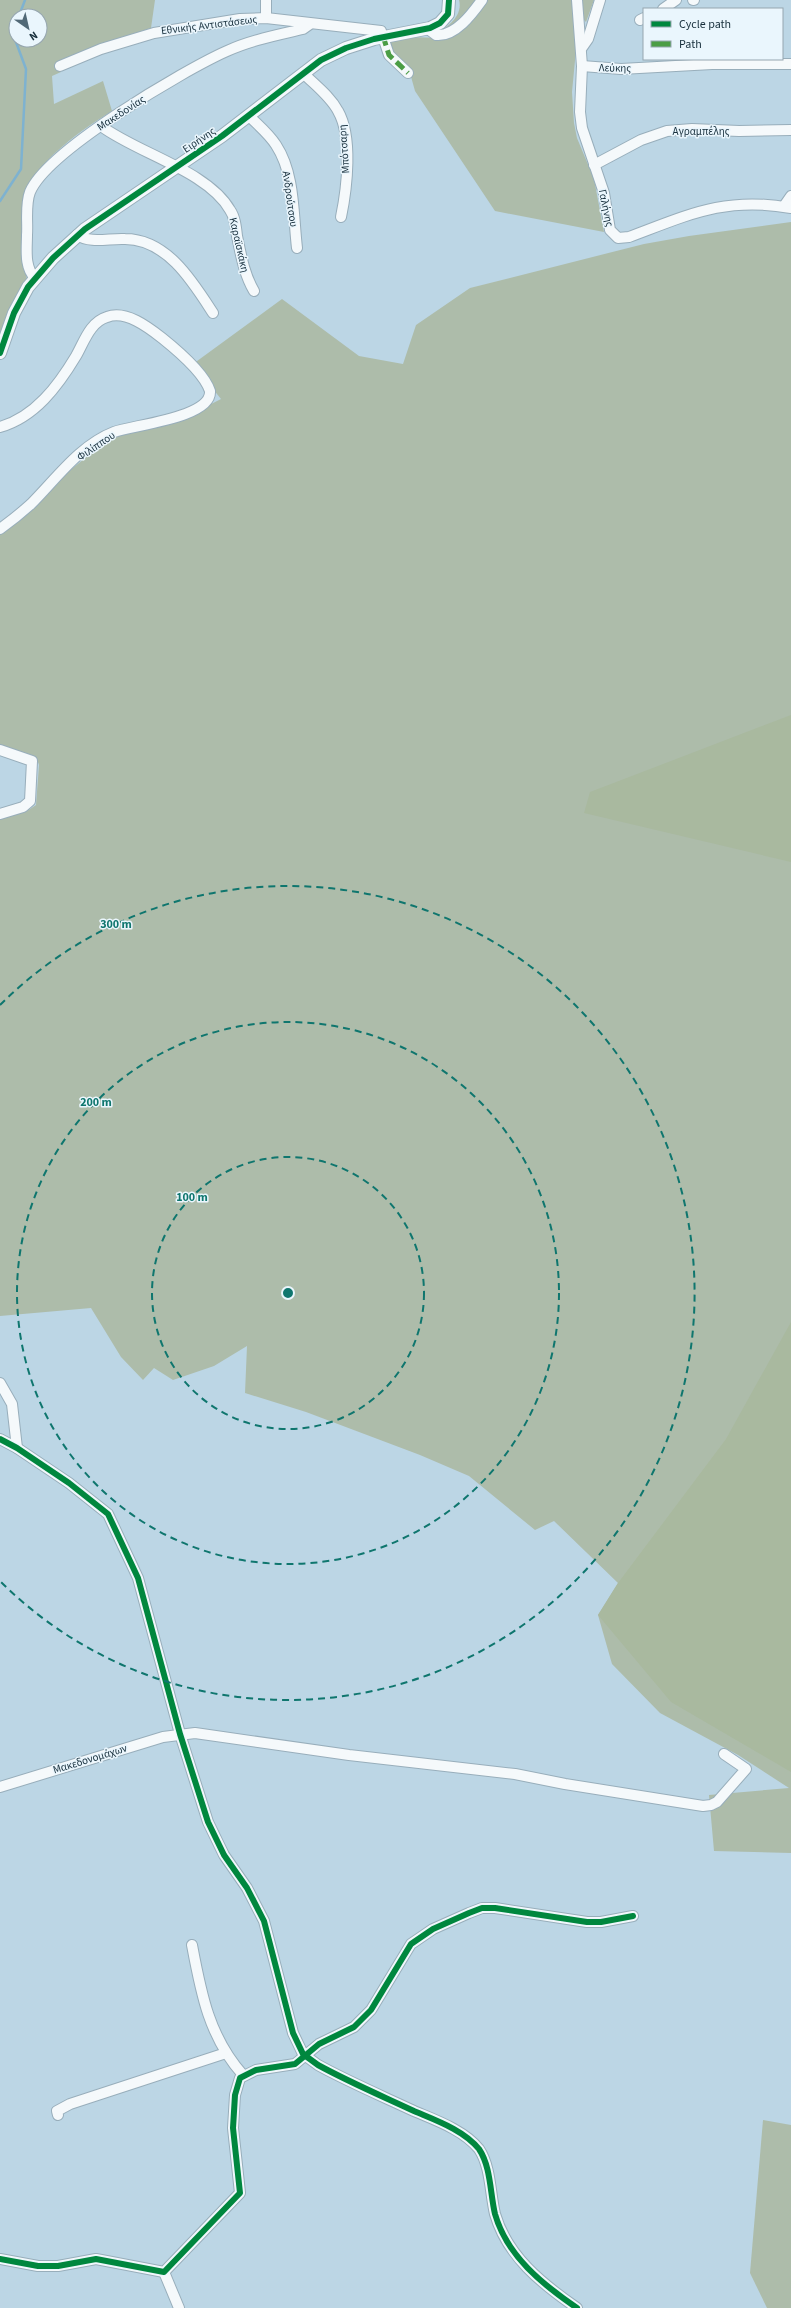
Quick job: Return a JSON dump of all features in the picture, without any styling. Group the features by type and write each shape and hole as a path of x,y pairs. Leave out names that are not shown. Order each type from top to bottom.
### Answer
{"street":[{"path":"266,0 266,18"},
{"name":"Ειρήνης","path":"0,353 16,309 35,278 77,235 249,116 303,73 339,51 383,36 428,29 440,24 447,15 449,0"},
{"path":"428,29 436,35 449,33 458,27 482,0"},
{"name":"Γαλήνης","path":"577,0 582,66 581,123 604,193 610,228 615,236 619,238 628,237 686,215 712,207 747,204 787,207"},
{"path":"581,49 588,39 600,0"},
{"path":"664,8 676,0"},
{"name":"Εθνικής Αντιστάσεως","path":"60,66 102,49 154,32 228,20 266,18 376,30 382,32 383,36"},
{"name":"Μακεδονίας","path":"35,278 30,272 27,257 28,205 30,192 37,180 50,166 101,126 216,56 240,46 303,29 310,24"},
{"path":"383,36 389,55 408,73"},
{"name":"Λεύκης","path":"582,66 621,69 712,64 791,64"},
{"name":"Μπότσαρη","path":"303,73 335,106 344,124 346,182 341,217"},
{"name":"Ανδρούτσου","path":"249,116 273,141 282,157 290,187 297,248"},
{"name":"Καραϊσκάκη","path":"101,126 121,139 176,167 209,186 230,208 245,272 254,291"},
{"name":"Αγραμπέλης","path":"594,165 645,138 667,131 692,129 745,132 791,130"},
{"path":"787,207 791,196"},
{"path":"77,235 96,240 133,239 153,246 181,269 213,312"},
{"name":"Φιλίππου","path":"0,427 21,418 41,402 65,373 92,327 103,318 110,316 136,321 164,340 204,380 210,389 210,396 201,405 172,420 130,428 107,436 80,455 27,507 0,529"},
{"path":"0,750 32,761 30,802 23,807 0,814"},
{"path":"0,1383 12,1404 17,1448"},
{"path":"0,1439 17,1448 69,1483 108,1514 138,1578 180,1734 208,1822 224,1855 247,1888 264,1920 291,2026 298,2044 306,2057 329,2071 442,2123 473,2143 483,2158 495,2214 505,2238 522,2263 532,2273 577,2308"},
{"name":"Μακεδονομάχων","path":"0,1787 163,1737 195,1733 349,1755 515,1774 565,1784 704,1806 717,1802 746,1769 724,1754"},
{"path":"164,2272 240,2193 234,2128 236,2088 243,2075 256,2070 295,2064 306,2057 319,2044 354,2027 366,2016 411,1944 433,1929 482,1908 495,1908 587,1922 601,1922 633,1916"},
{"path":"192,1944 204,2000 216,2038 226,2054 243,2075"},
{"path":"58,2115 57,2111 60,2108 70,2104 226,2054"},
{"path":"0,2259 38,2266 58,2266 96,2259 164,2272"},
{"path":"164,2272 179,2308"}],"green space":[{"path":"0,0 155,0 151,28 85,50 57,63 61,72 52,76 54,104 103,81 112,111 63,146 51,157 32,180 26,192 24,262 27,280 0,338"},
{"path":"459,0 476,0 476,2 454,26 439,31 455,19 459,10"},
{"path":"487,0 573,0 576,50 572,92 574,123 577,138 594,179 604,232 495,211 415,91 410,73 403,67 386,43 388,41 410,37 441,38"},
{"path":"582,0 594,0 586,22 583,19"},
{"path":"791,222 791,1853 714,1851 709,1795 789,1788 738,1755 660,1713 612,1664 598,1615 618,1583 554,1521 535,1530 469,1476 420,1455 306,1412 245,1393 247,1346 214,1366 173,1380 154,1368 143,1380 121,1357 91,1308 0,1316 0,819 27,811 36,805 39,765 37,759 34,757 0,745 0,535 63,476 100,446 119,436 172,424 221,399 193,364 282,299 359,356 403,364 416,325 470,288 644,244 689,236"},
{"path":"791,715 791,862 584,813 590,792"},
{"path":"791,1322 791,1772 671,1702 598,1615 618,1583 726,1439"},
{"path":"763,2120 791,2125 791,2308 767,2308 750,2273"}],"waterway":[{"path":"22,8 25,0"},
{"path":"0,201 21,169 26,69 18,48"}],"marked path":[{"path":"383,36 389,55 408,73"}],"cycle path":[{"path":"0,353 14,313 28,287 53,258 85,229 222,136 321,60 346,48 374,39 430,28 440,23 448,14 449,0"},
{"path":"0,1439 17,1448 69,1483 108,1514 138,1578 180,1734 208,1822 224,1855 247,1888 264,1921 293,2033 303,2054 318,2065 342,2077 449,2126 473,2142 479,2149 486,2164 495,2214 508,2243 527,2268 551,2289 577,2308"},
{"path":"0,2259 38,2266 58,2266 96,2259 164,2272 240,2193 233,2128 235,2095 240,2078 256,2070 295,2064 319,2044 354,2027 371,2010 411,1944 433,1929 482,1908 495,1908 587,1922 601,1922 633,1916"}]}
